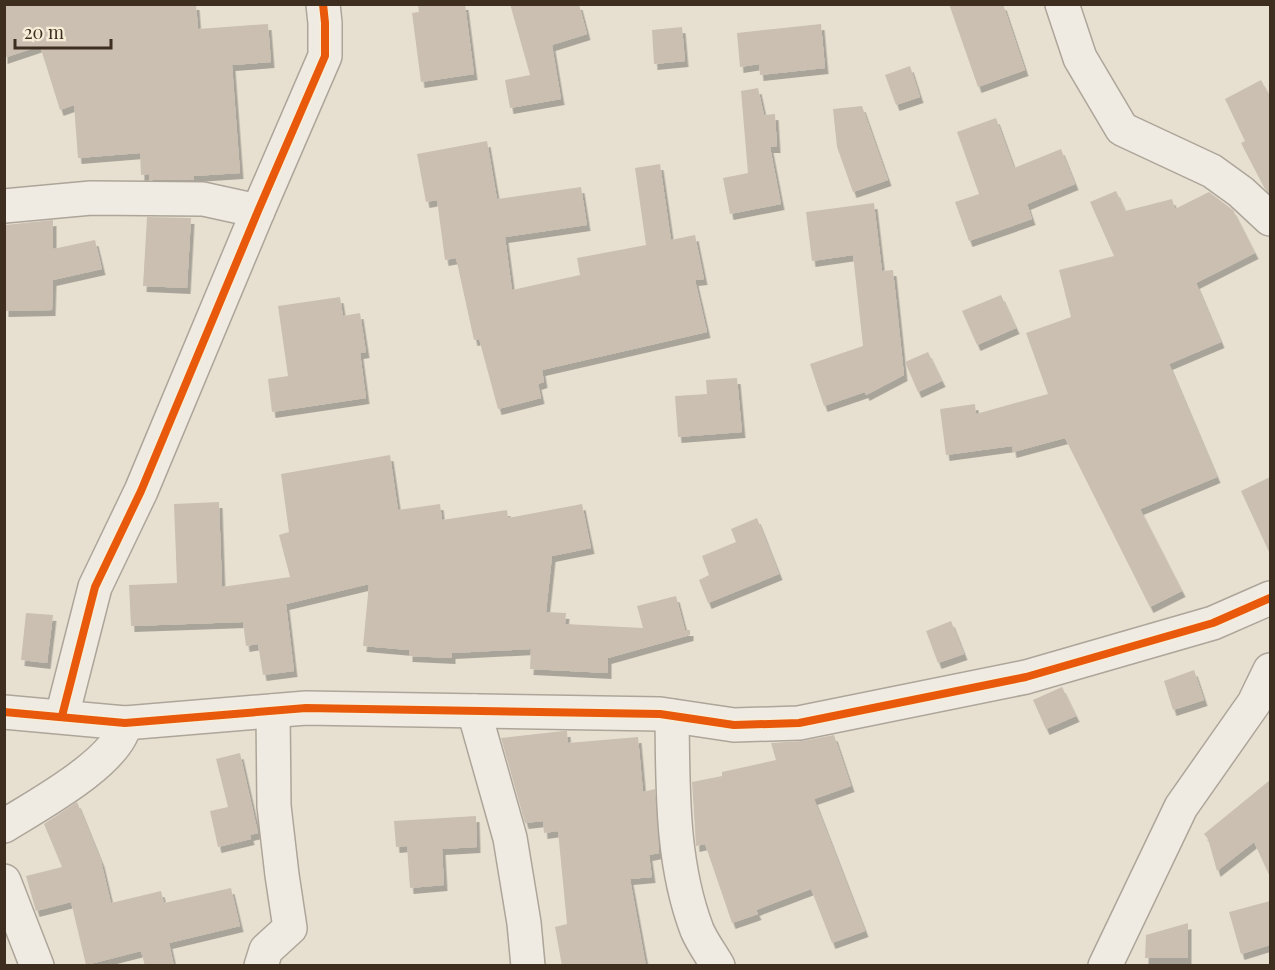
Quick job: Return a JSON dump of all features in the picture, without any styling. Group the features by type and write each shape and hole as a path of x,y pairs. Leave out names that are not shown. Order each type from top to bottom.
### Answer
{"street":[{"path":"62,716 95,587 141,491 325,56 323,4"},
{"path":"1062,4 1080,58 1122,129 1212,171 1241,192 1270,219"},
{"path":"4,206 90,198 203,199 258,211"},
{"path":"4,712 125,723 306,708 672,716 734,725 799,723 1026,677 1213,623 1270,598"},
{"path":"1105,966 1182,807 1254,703 1270,670"},
{"path":"261,966 266,950 290,928 274,806 273,711"},
{"path":"474,711 510,838 524,923 528,966"},
{"path":"672,716 674,821 687,896 698,932 718,966"},
{"path":"4,826 93,769 117,741 125,723"},
{"path":"4,881 37,966"}],"building":[{"path":"4,4 196,4 198,29 268,24 271,62 232,65 240,173 194,176 194,180 149,180 149,174 141,175 140,153 78,158 74,105 60,110 40,46 4,58"},
{"path":"418,4 465,4 474,74 421,82 412,13 419,12"},
{"path":"510,4 579,4 587,34 552,45 561,99 510,108 505,80 530,75"},
{"path":"949,4 1003,4 1025,70 978,87"},
{"path":"821,24 825,68 760,75 759,64 740,67 737,33"},
{"path":"682,27 685,61 654,64 652,30"},
{"path":"910,66 920,97 896,105 885,75"},
{"path":"1261,80 1270,97 1270,194 1241,143 1245,141 1225,99"},
{"path":"758,88 764,115 775,114 777,147 770,147 781,204 730,214 723,178 748,173 741,91"},
{"path":"862,106 888,180 853,192 837,147 833,109"},
{"path":"996,118 1014,168 1061,149 1075,184 1027,204 1032,219 969,241 955,202 979,194 957,132"},
{"path":"487,141 497,199 581,187 587,225 505,237 512,290 580,275 577,258 646,245 635,168 660,164 671,240 695,235 704,279 695,280 707,332 542,370 544,382 538,384 541,398 498,409 479,339 474,340 456,258 445,260 437,200 426,202 417,154"},
{"path":"1116,191 1125,211 1172,199 1175,209 1209,192 1233,210 1255,253 1196,283 1221,342 1169,364 1217,477 1140,509 1182,591 1150,607 1065,438 1013,452 1012,446 946,455 940,409 975,404 976,414 1048,394 1026,333 1071,317 1059,270 1114,256 1090,202"},
{"path":"874,203 882,271 893,270 904,375 866,395 865,392 824,406 810,364 863,346 853,255 812,261 806,212"},
{"path":"147,217 191,218 187,288 143,286"},
{"path":"53,220 53,249 95,240 102,269 53,280 52,310 5,311 5,225"},
{"path":"1001,295 1016,328 977,345 962,311"},
{"path":"340,297 343,316 360,313 366,352 360,353 366,398 272,412 268,379 288,376 278,306"},
{"path":"928,352 942,381 918,392 905,362"},
{"path":"737,378 742,432 678,437 675,396 707,394 706,380"},
{"path":"390,455 398,510 440,504 442,520 507,510 508,518 582,504 591,548 552,556 546,612 566,613 565,624 643,628 637,606 676,596 685,630 690,630 690,635 608,658 608,673 530,669 531,649 452,653 452,658 409,656 409,650 363,646 369,584 286,604 294,671 263,675 258,644 246,646 243,622 131,626 129,585 177,583 174,504 219,502 222,587 290,577 279,535 289,532 281,474"},
{"path":"1270,477 1270,554 1241,491"},
{"path":"757,518 779,574 708,603 699,580 709,575 702,556 736,542 731,529"},
{"path":"26,613 53,615 47,663 21,660"},
{"path":"951,621 964,654 938,663 926,631"},
{"path":"1194,670 1204,700 1173,710 1164,681"},
{"path":"1062,687 1076,716 1046,729 1033,700"},
{"path":"567,731 568,743 638,737 643,792 655,789 659,853 649,855 652,877 630,879 646,966 562,966 555,927 567,924 558,831 544,833 543,821 525,823 501,738"},
{"path":"834,735 851,786 814,799 865,931 832,943 811,889 756,910 758,914 732,923 705,844 696,846 692,782 722,776 722,772 776,760 771,743 803,741"},
{"path":"240,753 258,833 250,835 251,839 218,847 210,811 228,807 216,759"},
{"path":"1270,780 1270,877 1254,842 1217,871 1208,839 1204,834"},
{"path":"77,802 101,861 111,903 161,891 164,903 231,888 240,926 169,943 174,966 145,966 141,951 86,965 71,902 36,911 26,876 62,867 44,824"},
{"path":"476,816 477,847 442,849 444,885 410,888 407,846 396,847 394,821"},
{"path":"1270,901 1270,945 1241,954 1229,912"},
{"path":"1188,923 1188,958 1145,958 1146,935"}],"cycle path":[{"path":"62,716 95,587 141,491 325,56 323,4"},
{"path":"4,712 125,723 306,708 660,714 734,725 799,723 1026,677 1213,623 1270,598"}]}
